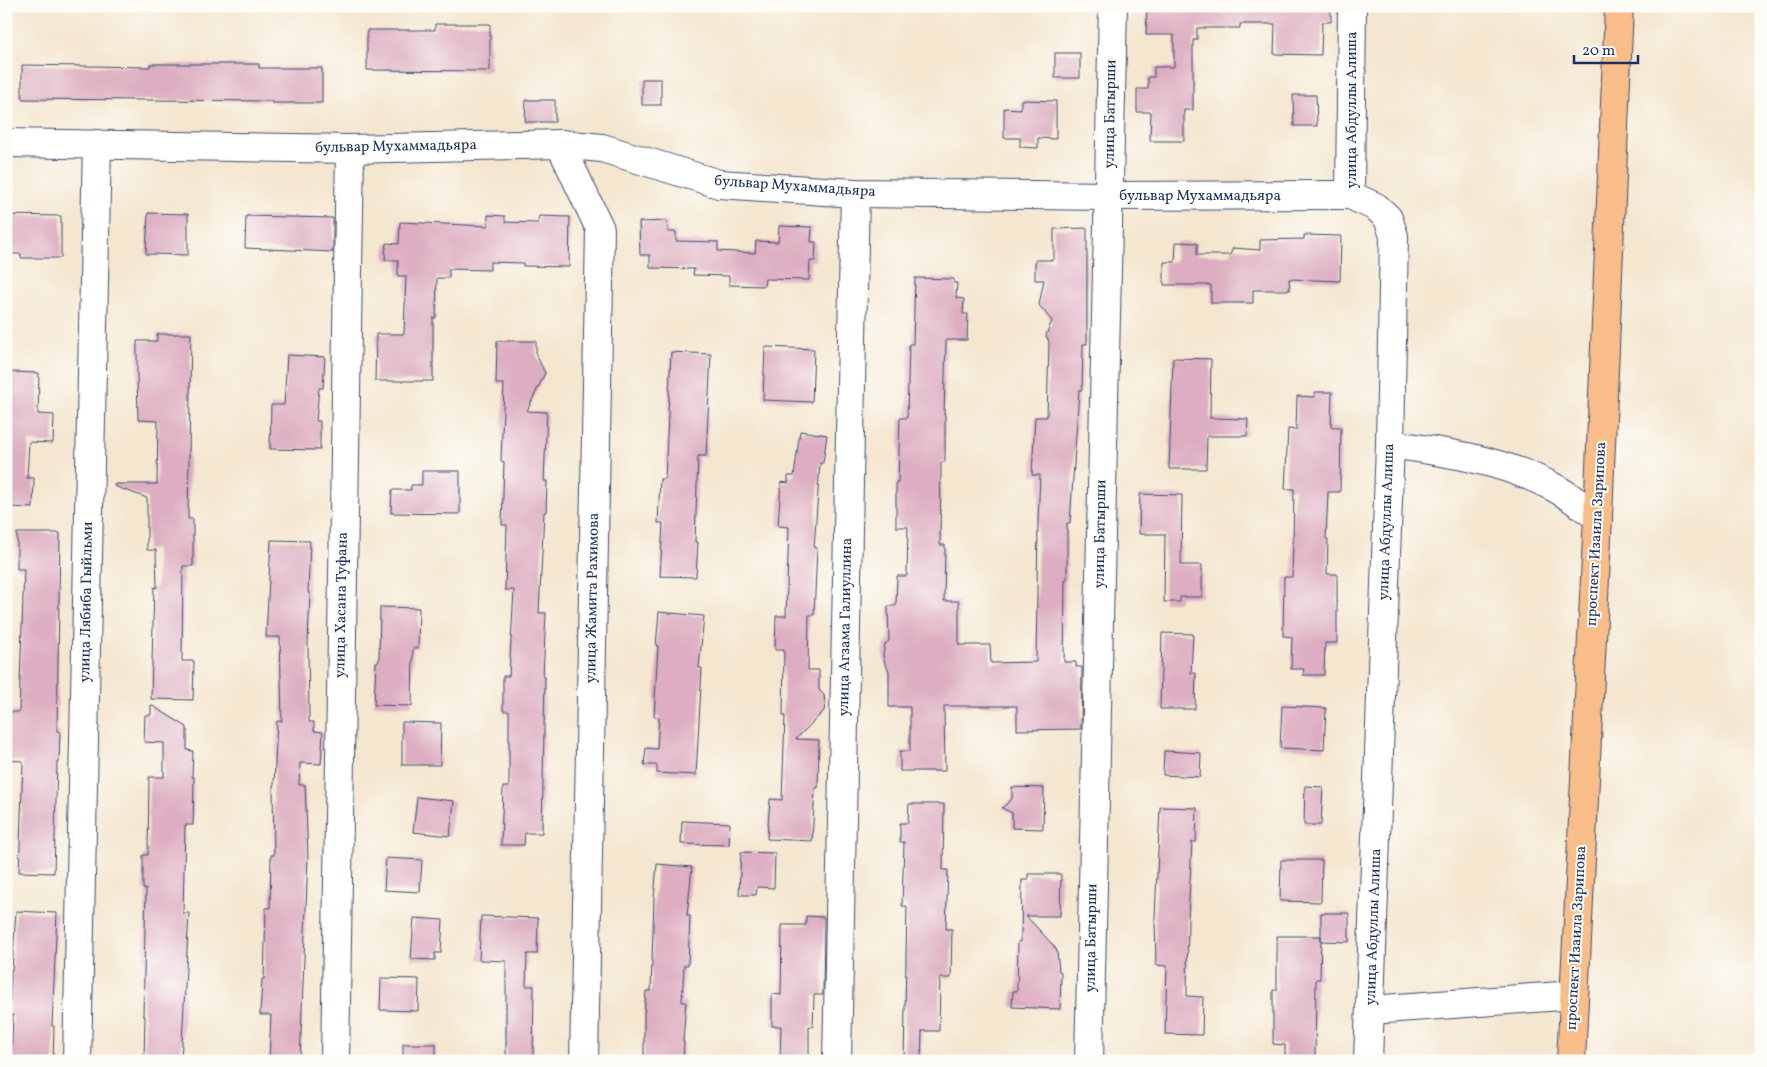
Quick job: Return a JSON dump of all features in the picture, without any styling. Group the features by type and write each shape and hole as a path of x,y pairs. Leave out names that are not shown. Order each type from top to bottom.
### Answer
{"main road":[{"name":"проспект Изаила Зарипова","path":"1571,1061 1598,517 1619,6"}],"street":[{"name":"улица Батырши","path":"1090,1061 1113,6"},
{"name":"улица Абдуллы Алиша","path":"1352,6 1350,195 1376,207 1388,218 1394,236 1390,444 1368,1061"},
{"name":"бульвар Мухаммадьяра","path":"6,143 350,148 560,144 602,148 719,184 855,192 1109,196 1350,195"},
{"name":"улица Лябиба Гыйльми","path":"77,1061 98,144"},
{"name":"улица Жамита Рахимова","path":"560,144 600,229 584,1061"},
{"name":"улица Хасана Туфана","path":"335,1061 350,148"},
{"name":"улица Агзама Галиуллина","path":"837,1061 855,192"},
{"path":"1390,444 1455,454 1505,466 1553,487 1598,517"},
{"path":"1371,1010 1574,995"}],"building":[{"path":"1147,6 1331,6 1331,22 1322,22 1321,55 1274,54 1275,24 1240,24 1240,28 1197,28 1197,40 1193,40 1193,110 1184,110 1184,141 1150,141 1151,112 1137,112 1137,89 1148,89 1148,77 1154,77 1154,67 1174,67 1174,35 1146,35"},
{"path":"435,24 490,24 490,71 367,70 367,30 435,30"},
{"path":"1055,53 1080,53 1080,78 1055,78"},
{"path":"150,64 259,64 259,68 322,68 322,103 22,99 22,65 150,67"},
{"path":"642,79 661,79 661,105 642,105"},
{"path":"1293,95 1316,95 1317,126 1294,126"},
{"path":"526,100 555,100 555,122 525,122"},
{"path":"1021,100 1056,101 1056,139 1038,138 1038,148 1020,147 1020,138 1004,138 1004,108 1021,109"},
{"path":"148,213 188,214 188,255 146,254"},
{"path":"6,215 61,216 61,258 21,258 21,254 6,254"},
{"path":"488,215 505,216 505,222 538,223 539,216 570,217 569,267 523,266 523,263 490,262 490,270 449,269 449,278 437,278 436,318 433,318 433,381 375,381 376,334 404,334 406,276 398,276 398,260 385,260 386,243 399,244 400,222 488,226"},
{"path":"246,216 333,218 333,252 245,248"},
{"path":"667,221 668,232 676,232 676,241 718,242 718,251 755,253 756,241 778,242 779,226 812,227 811,242 816,242 815,261 810,261 809,280 765,279 764,286 729,285 729,276 693,275 694,269 650,268 650,255 640,255 639,222"},
{"path":"1087,228 1087,344 1083,344 1082,390 1079,390 1070,523 1067,523 1064,662 1076,662 1076,667 1082,667 1081,729 1017,730 1017,706 944,706 945,771 900,771 900,751 910,751 910,707 889,707 889,671 883,655 885,644 889,641 888,606 896,606 897,576 907,576 908,527 896,527 896,482 898,482 900,418 907,418 909,344 913,344 915,278 954,279 954,283 957,283 956,298 964,299 963,314 968,314 967,340 946,340 945,462 941,462 940,545 945,545 944,601 959,601 959,645 990,645 991,663 1036,662 1040,475 1032,475 1035,417 1047,417 1049,342 1046,335 1052,321 1039,305 1044,280 1035,280 1035,260 1054,260 1054,229"},
{"path":"1304,235 1341,236 1340,281 1289,279 1290,290 1253,290 1253,303 1211,303 1211,285 1164,285 1164,262 1175,262 1176,242 1197,243 1197,255 1230,255 1233,248 1260,250 1260,240 1304,239"},
{"path":"157,334 191,334 188,519 193,519 193,566 183,566 182,661 194,661 193,700 151,699 154,587 157,588 156,550 147,550 147,498 114,486 115,484 157,484 158,421 138,420 137,341 157,341"},
{"path":"497,341 536,341 536,354 545,373 527,411 547,412 544,481 547,481 546,512 544,512 539,613 546,613 543,677 545,677 542,833 525,833 524,845 501,845 503,787 509,787 509,711 503,711 503,676 509,676 514,590 505,590 507,525 502,525 504,462 501,461 504,384 496,384"},
{"path":"765,347 814,349 812,402 763,400"},
{"path":"671,352 711,354 706,456 698,456 695,542 698,542 696,577 660,576 663,523 658,523 660,479 665,479"},
{"path":"287,355 325,357 323,388 319,388 316,421 320,421 320,450 270,449 271,405 284,405"},
{"path":"1173,358 1211,359 1210,418 1248,419 1247,436 1207,436 1206,469 1169,469"},
{"path":"8,372 39,373 38,414 54,415 53,443 29,442 27,478 34,478 33,508 6,507 6,386"},
{"path":"1315,392 1332,392 1331,427 1341,427 1340,492 1328,492 1326,539 1328,539 1327,574 1337,574 1337,643 1325,643 1324,675 1303,675 1304,669 1291,669 1292,637 1283,636 1284,577 1292,577 1294,489 1285,489 1288,429 1296,430 1297,396 1315,397"},
{"path":"800,431 827,435 823,463 820,463 814,548 817,548 814,615 809,615 808,670 819,670 819,690 824,695 825,704 824,711 796,739 819,740 818,788 815,788 812,841 767,839 770,799 782,800 785,716 783,716 784,650 775,650 776,616 786,616 789,527 778,526 781,482 788,483 788,476 794,476"},
{"path":"422,471 460,471 460,514 391,513 392,490 411,490 411,485 422,485"},
{"path":"1140,494 1182,495 1181,565 1202,565 1202,597 1180,597 1180,602 1164,602 1165,534 1139,534"},
{"path":"17,533 60,533 57,731 60,732 59,762 57,762 54,873 19,872 23,761 6,760 7,712 19,712 24,569 17,569"},
{"path":"271,540 310,541 308,593 310,593 308,644 309,722 314,722 314,731 323,732 321,764 300,763 299,785 305,785 308,856 300,1061 269,1061 271,1015 260,1015 262,979 264,979 266,908 270,908 271,855 274,855 273,785 277,721 282,721 280,637 266,637"},
{"path":"380,607 419,608 418,648 413,648 412,706 374,705 376,662 379,662"},
{"path":"659,612 704,616 699,668 702,668 696,775 657,773 657,765 644,765 646,748 657,749 659,717 654,717"},
{"path":"1162,633 1193,634 1191,673 1196,673 1195,709 1160,709"},
{"path":"151,705 187,727 187,750 193,751 193,825 185,825 183,913 189,913 181,1061 144,1061 145,1016 143,1016 146,889 143,889 143,855 148,855 149,777 164,777 164,743 144,742 145,715 151,715"},
{"path":"1282,706 1326,708 1324,750 1280,748"},
{"path":"402,722 441,723 440,765 402,765"},
{"path":"1164,751 1201,753 1200,777 1163,775"},
{"path":"1305,786 1323,787 1321,825 1304,825"},
{"path":"1012,787 1044,788 1043,829 1012,828 1012,813 1002,808 1012,799"},
{"path":"417,797 454,801 450,836 413,832"},
{"path":"909,804 944,804 943,870 948,870 946,929 952,929 951,978 940,978 939,1031 922,1031 921,1061 904,1061 907,906 902,906 904,842 900,842 900,823 908,823"},
{"path":"1160,807 1197,808 1196,842 1192,842 1187,996 1203,997 1202,1035 1165,1034 1167,966 1156,965 1155,918"},
{"path":"682,821 730,823 729,845 681,844"},
{"path":"741,852 775,853 774,888 757,887 756,895 739,895"},
{"path":"386,858 422,860 420,892 384,890"},
{"path":"1281,860 1322,860 1321,902 1280,901"},
{"path":"657,864 692,867 687,916 690,916 688,965 684,965 682,1002 686,1002 683,1061 644,1061 644,1014 646,991 651,991"},
{"path":"1028,874 1061,874 1060,916 1026,916 1057,951 1059,971 1061,972 1060,1009 1012,1007 1013,991 1017,991 1018,942 1021,942 1022,880 1028,880"},
{"path":"16,911 57,913 52,1026 54,1026 53,1061 11,1061 13,1015 9,1015"},
{"path":"1321,913 1349,913 1349,942 1321,941"},
{"path":"481,916 538,918 537,954 527,954 526,986 534,986 533,1061 506,1061 506,961 479,960"},
{"path":"806,916 824,917 823,995 814,995 813,1027 809,1026 809,1061 780,1061 781,1026 772,1026 772,994 781,995 782,925 806,925"},
{"path":"414,918 443,920 441,953 435,953 435,960 411,959"},
{"path":"1277,936 1321,936 1320,979 1316,979 1315,1061 1285,1061 1285,1045 1273,1044 1273,990 1277,990"},
{"path":"381,978 419,979 418,1011 380,1010"},
{"path":"403,1044 436,1044 436,1061 403,1061"}]}
